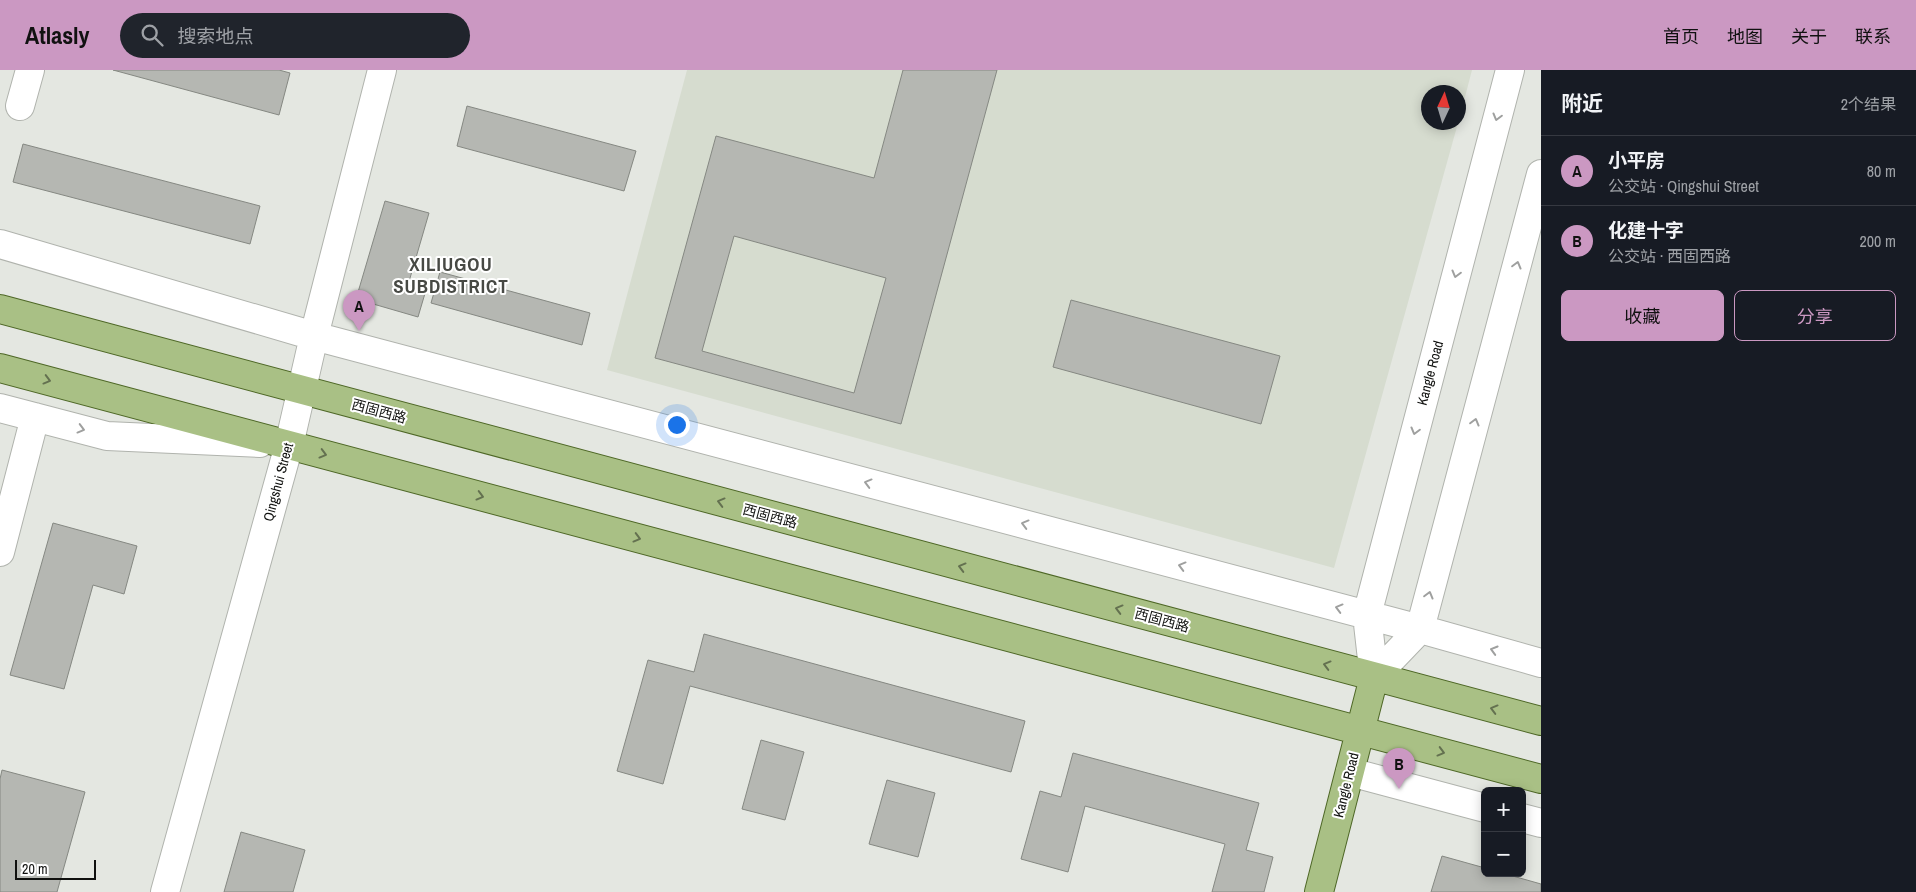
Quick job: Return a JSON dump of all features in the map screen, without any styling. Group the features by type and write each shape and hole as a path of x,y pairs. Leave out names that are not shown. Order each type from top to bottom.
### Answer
{"main road":[{"name":"西固西路","path":"0,309 1541,721"},
{"path":"0,368 1541,779"},
{"name":"Kangle Road","path":"1319,892 1374,677"}],"street":[{"path":"20,106 30,70"},
{"name":"Qingshui Street","path":"164,892 289,445 314,336 382,70"},
{"name":"Kangle Road","path":"1374,677 1366,615 1510,70"},
{"name":"Kangle Road","path":"1374,677 1420,629 1541,174"},
{"path":"0,244 314,336 1420,629 1541,663"},
{"path":"0,408 107,436 289,445"},
{"path":"0,552 35,417"},
{"path":"1350,772 1481,807"},
{"path":"1526,819 1541,823"}],"shaded area":[{"path":"687,70 1472,70 1466,93 1466,85 1421,85 1421,130 1456,130 1334,568 607,370"}],"building":[{"path":"113,70 279,70 290,73 279,115"},
{"path":"903,70 997,70 901,424 655,358 716,136 874,178","holes":["734,236 886,278 854,393 702,351"]},
{"path":"467,106 636,151 624,191 457,146"},
{"path":"23,144 260,206 250,244 13,182"},
{"path":"385,201 429,213 408,285 426,290 418,317 356,299"},
{"path":"440,272 590,313 582,345 431,303"},
{"path":"1071,300 1280,356 1261,424 1053,367"},
{"path":"53,523 137,546 124,594 93,585 64,689 10,675"},
{"path":"704,634 1025,721 1011,772 690,686 663,784 617,771 648,660 694,672"},
{"path":"761,740 804,752 785,820 742,809"},
{"path":"1073,753 1259,803 1246,850 1273,857 1264,892 1212,892 1225,844 1085,806 1068,872 1021,859 1040,791 1061,797"},
{"path":"2,770 85,792 57,892 0,892 0,779"},
{"path":"887,780 935,793 918,857 869,844"},
{"path":"241,832 305,850 293,892 224,892"},
{"path":"1442,856 1481,867 1481,877 1516,877 1541,884 1541,892 1431,892"}],"place":[{"name":"小平房","path":"359,331"},
{"name":"化建十字","path":"1399,789"}],"district":[{"name":"XILIUGOU SUBDISTRICT","path":"451,275"}]}
